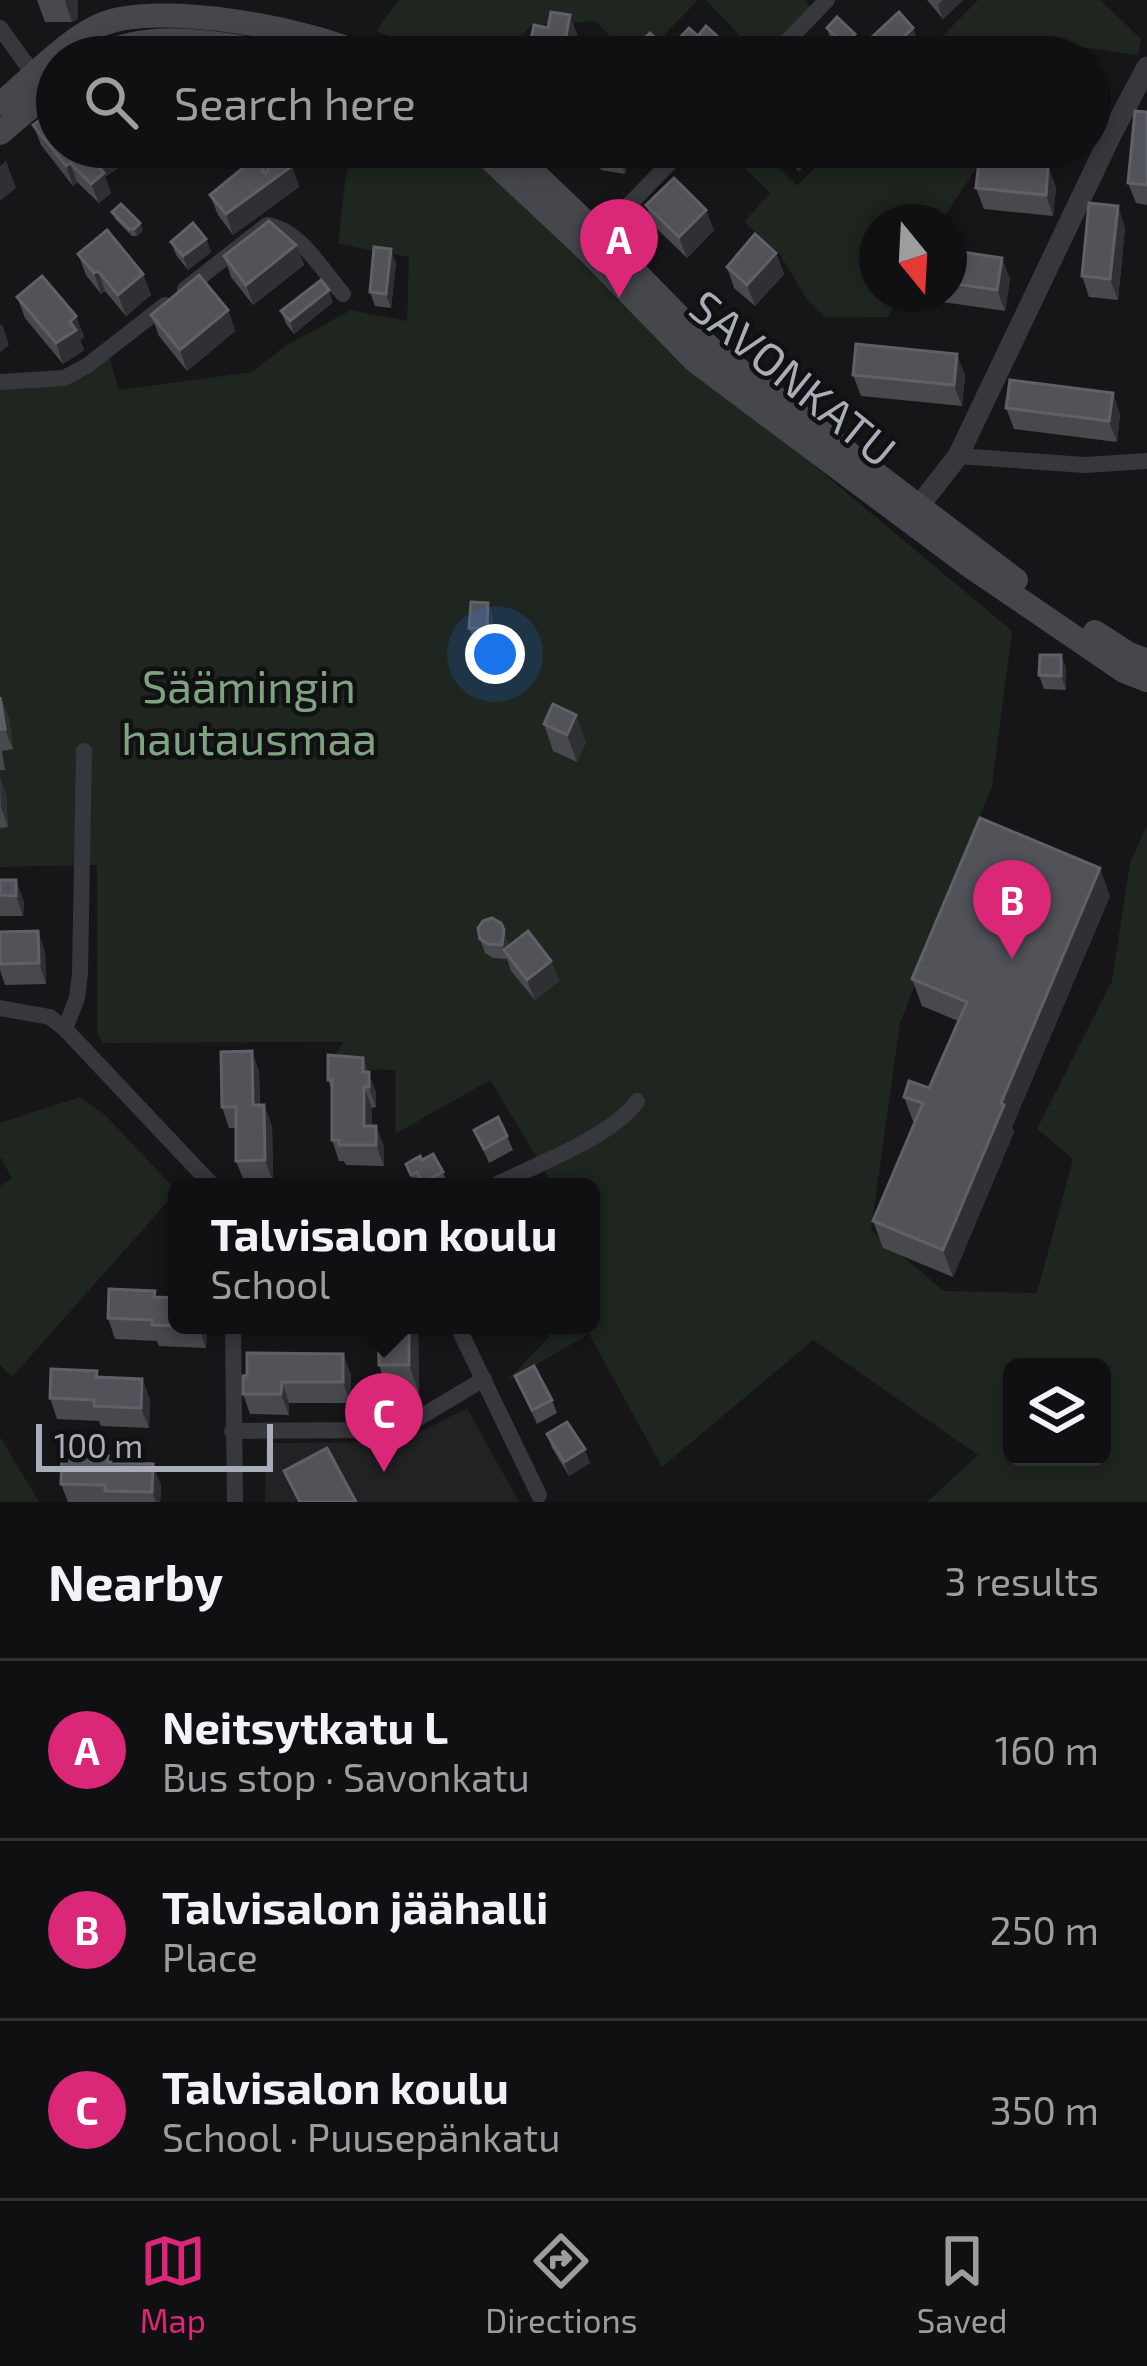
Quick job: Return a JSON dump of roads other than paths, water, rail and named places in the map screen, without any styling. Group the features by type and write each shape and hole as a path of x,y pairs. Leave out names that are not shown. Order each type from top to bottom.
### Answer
{"main road":[{"path":"88,36 97,26 141,8 307,36"},
{"path":"0,104 36,89"},
{"path":"0,133 36,95"},
{"name":"SAVONKATU","path":"501,168 913,513"},
{"name":"SAVONKATU","path":"526,168 592,242"},
{"path":"913,513 1147,662"},
{"path":"913,513 1045,619 1147,680"}],"street":[{"path":"792,36 827,0"},
{"path":"0,28 36,71"},
{"path":"1111,136 1147,68"},
{"path":"592,242 664,168"},
{"path":"913,513 958,456 1095,168"},
{"path":"0,382 64,378 88,365 267,226 283,227 343,294"},
{"path":"958,456 1085,465 1147,461"},
{"path":"65,1029 80,973 84,751"},
{"path":"0,1008 50,1017 65,1029 206,1178"},
{"path":"509,1178 610,1128 637,1101"},
{"path":"233,1334 235,1502"},
{"path":"462,1334 539,1495"},
{"path":"232,1431 388,1430 407,1425 484,1379"}],"place":[{"name":"Neitsytkatu L","path":"619,298"},
{"name":"Talvisalon jäähalli","path":"1012,959"},
{"name":"Talvisalon koulu","path":"384,1472"}],"park label":[{"name":"Säämingin hautausmaa","path":"249,711"}]}
